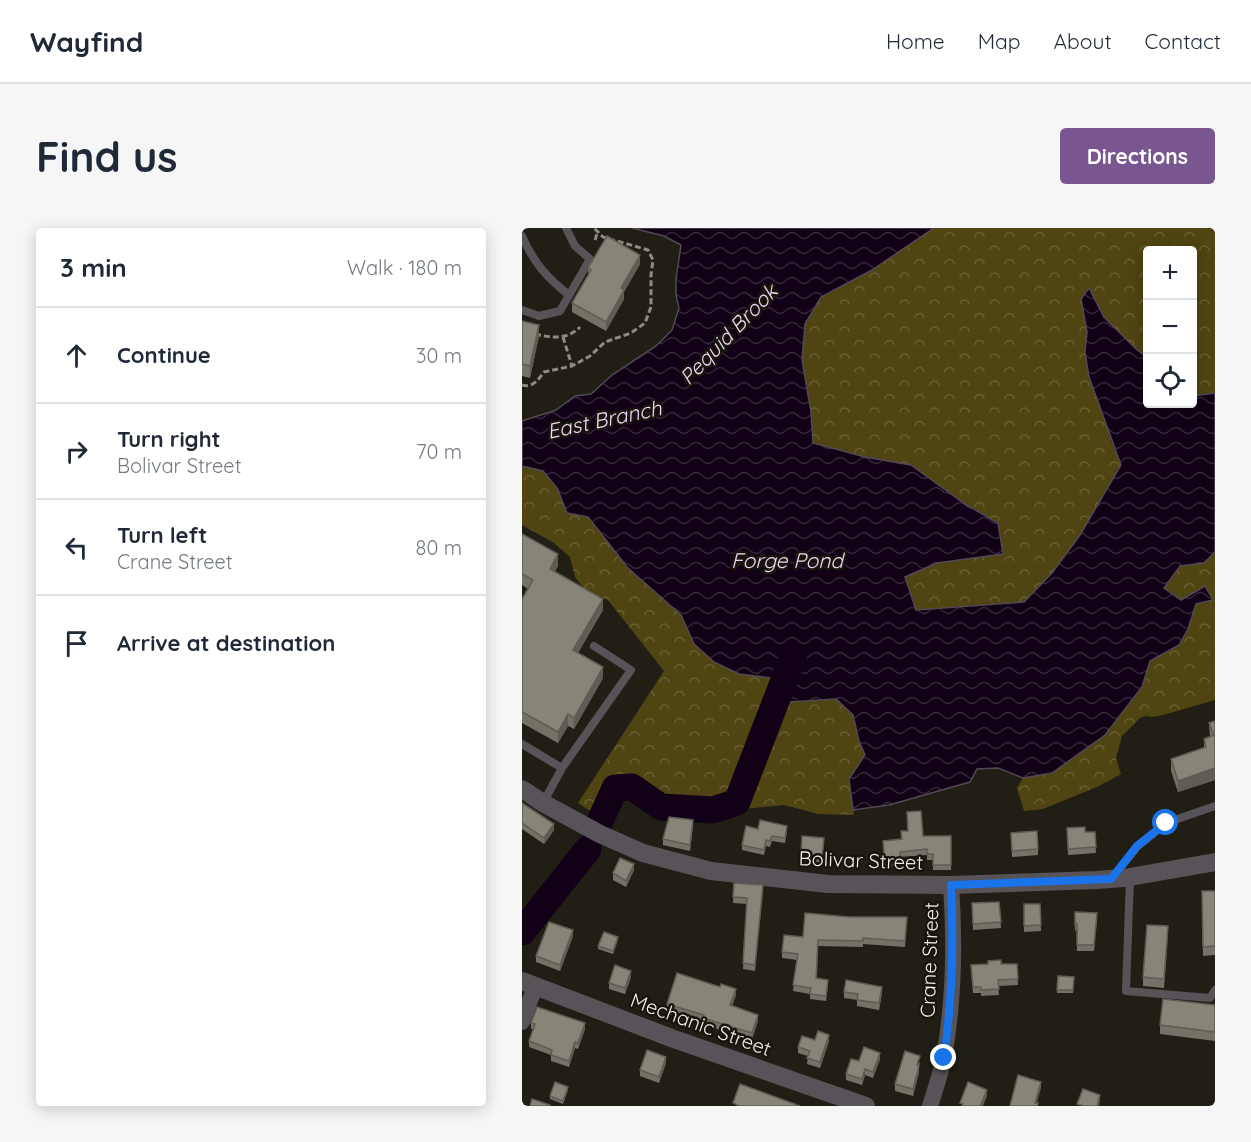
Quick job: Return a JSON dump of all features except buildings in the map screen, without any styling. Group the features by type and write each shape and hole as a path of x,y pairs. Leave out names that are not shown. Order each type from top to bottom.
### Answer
{"street":[{"name":"Bolivar Street","path":"522,789 600,834 643,853 711,871 828,884 951,885 1130,878 1215,862"},
{"name":"Crane Street","path":"930,1106 944,1058 951,1012 953,956 951,885"},
{"path":"522,1022 529,984"},
{"name":"Mechanic Street","path":"529,984 674,1039 866,1106"}],"lane":[{"path":"522,310 539,316 560,311 590,259 575,246 566,228"},
{"path":"522,236 548,279 569,295"},
{"path":"543,803 562,768 631,670 594,646"},
{"path":"522,744 562,768"},
{"path":"1111,879 1137,846 1166,823 1215,806"},
{"path":"1130,878 1126,992 1210,998 1215,990"}],"path":[{"path":"522,385 536,383 544,372 572,366 590,356 605,342 631,333 645,322 651,307 651,275 654,260 648,250 603,237 594,228"},
{"path":"595,240 598,231"},
{"path":"530,333 563,337 576,332 580,327"},
{"path":"563,337 572,366"}],"green space":[{"path":"934,228 1215,228 1215,393 1197,395 1197,246 1143,246 1143,354 1104,317 1089,289 1081,299 1087,332 1085,352 1111,441 1121,465 1080,535 1052,573 1024,602 916,610 905,577 937,563 1003,554 965,504 911,465 865,457 813,443 811,412 802,360 805,324 821,297 872,270"},
{"path":"522,466 543,471 557,488 567,513 588,517 628,568 681,615 694,644 739,674 771,678 789,702 836,699 853,715 865,755 849,779 854,815 819,814 784,805 733,810 702,817 647,806 618,794 608,823 578,803 664,671 608,600 585,590 575,577 570,557 554,543 522,525"},
{"path":"1215,552 1215,700 1163,715 1140,718 1122,736 1116,758 1121,774 1097,787 1043,809 1024,811 1017,788 1023,778 1052,773 1105,735 1142,687 1150,661 1180,645 1196,604 1181,600 1163,588 1181,566 1204,563"}],"water":[{"name":"Forge Pond","path":"632,228 934,228 872,270 821,297 805,324 802,360 811,412 813,443 865,457 911,465 965,504 998,523 1003,554 937,563 905,577 916,610 1024,602 1052,573 1080,535 1121,465 1089,377 1085,352 1087,332 1081,299 1089,288 1104,317 1143,354 1143,408 1197,408 1197,395 1215,393 1215,552 1204,563 1180,566 1164,588 1181,600 1205,586 1213,600 1196,604 1188,629 1179,645 1150,661 1142,687 1105,735 1052,773 1023,778 998,768 977,769 970,782 889,805 853,810 849,779 865,755 853,715 836,699 789,702 771,678 739,674 714,662 694,644 681,615 628,568 588,517 567,513 557,488 543,471 522,466 522,421 556,410 575,396 591,394 612,375 656,346 672,330 679,308 676,279 681,245 664,236"}],"waterway":[{"path":"601,819 615,788 632,787 661,807 713,810 737,802 793,657"},
{"path":"522,932 588,849"}],"route":[{"path":"944,1058 951,1012 953,956 951,885 1111,879 1137,846 1166,823"}],"water label":[{"name":"Pequid Brook","path":"728,334"},
{"name":"East Branch","path":"604,419"}]}
